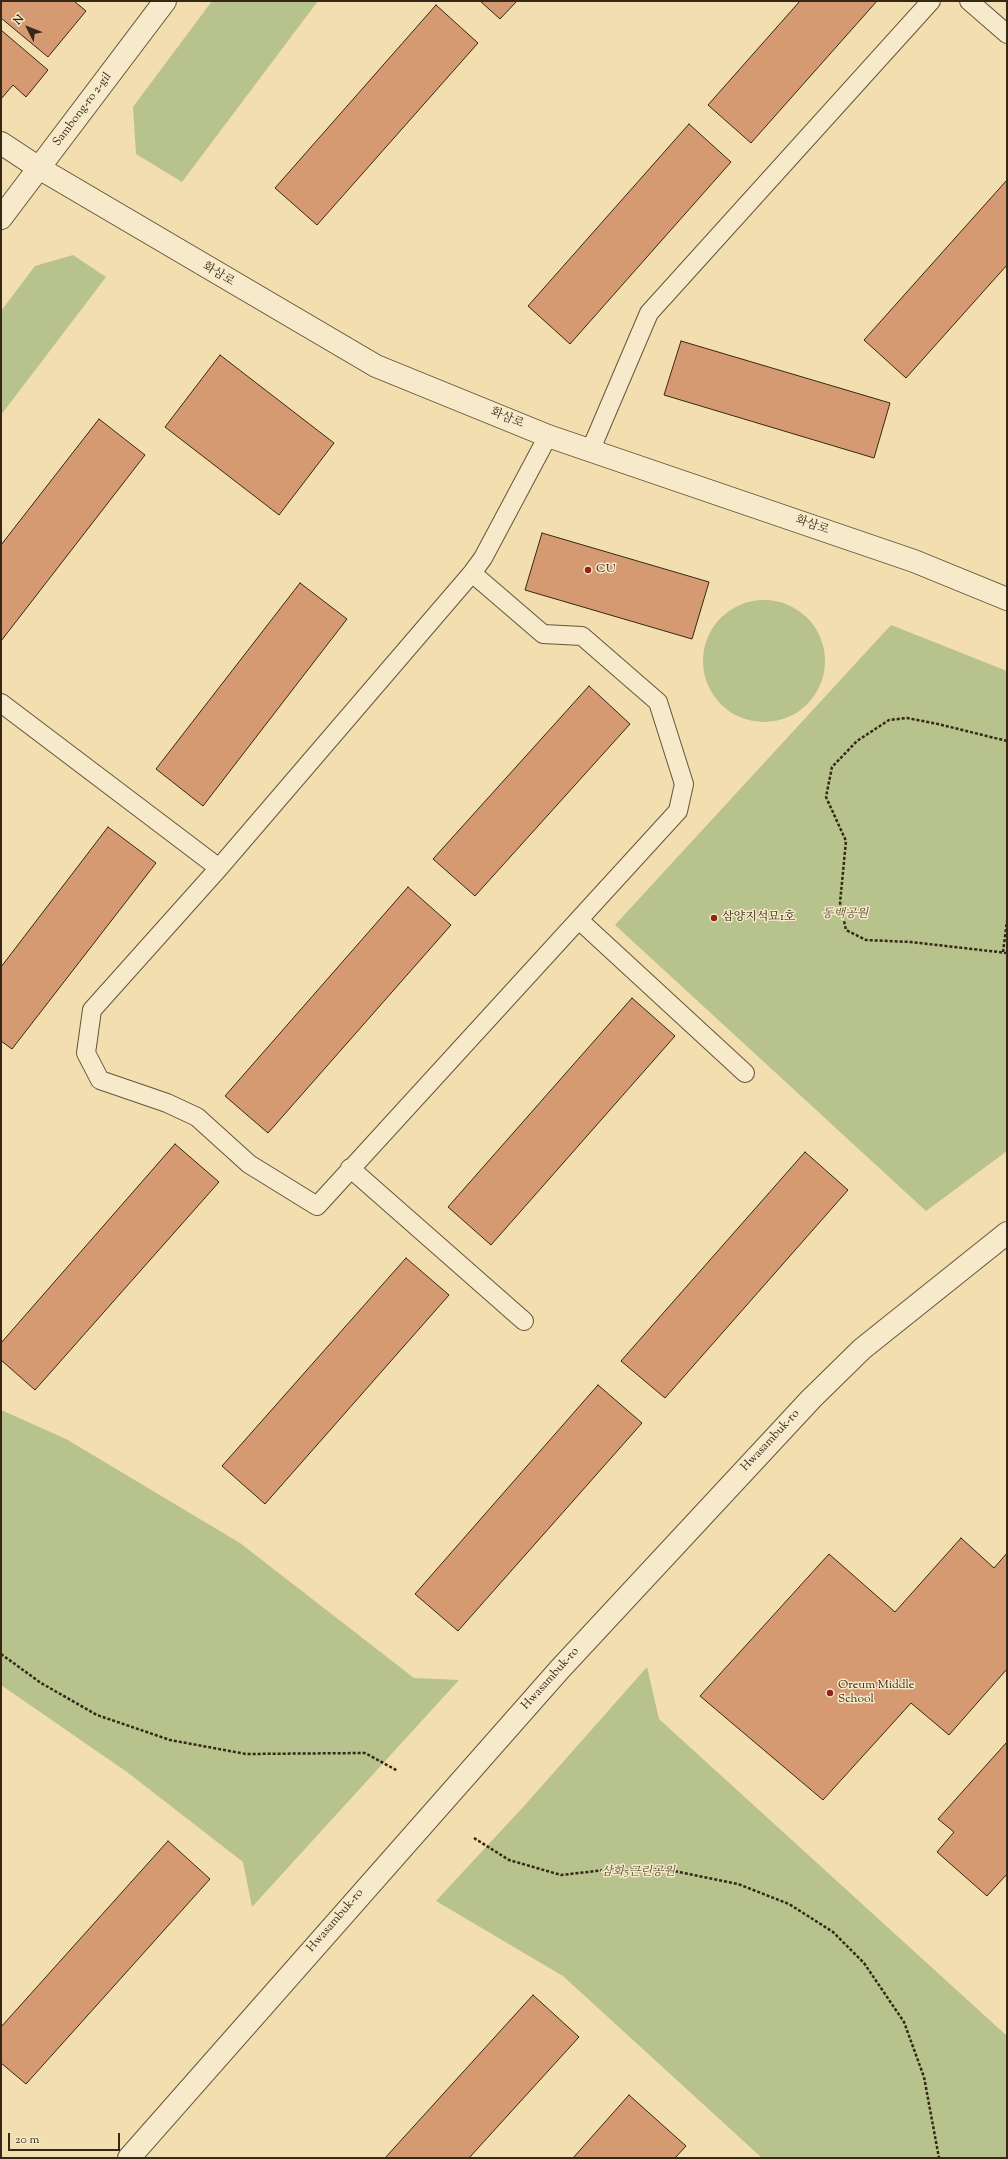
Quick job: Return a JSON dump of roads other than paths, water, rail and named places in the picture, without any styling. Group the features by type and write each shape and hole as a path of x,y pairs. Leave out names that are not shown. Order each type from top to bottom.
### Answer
{"street":[{"name":"Sambong-ro 2-gil","path":"1,218 165,1"},
{"name":"화삼로","path":"1,143 39,168 376,366 548,436 914,561 1007,598"},
{"name":"Hwasambuk-ro","path":"129,2158 554,1675 811,1398 862,1349 1007,1232"}],"lane":[{"path":"590,450 649,313 931,1"},
{"path":"970,1 1007,34"},
{"path":"472,573 543,634 582,636 658,702 684,784 678,811 316,1206 249,1164 197,1117 167,1103 100,1080 86,1053 92,1010 218,868 472,573 483,558 548,436"},
{"path":"1,703 218,868"},
{"path":"579,920 745,1073"},
{"path":"350,1168 524,1321"}],"place":[{"name":"CU","path":"588,570"},
{"name":"삼양지석묘1호","path":"714,918"},
{"name":"Oreum Middle School","path":"830,1693"}],"park label":[{"name":"동백공원","path":"845,915"},
{"name":"삼화5근린공원","path":"638,1873"}]}
